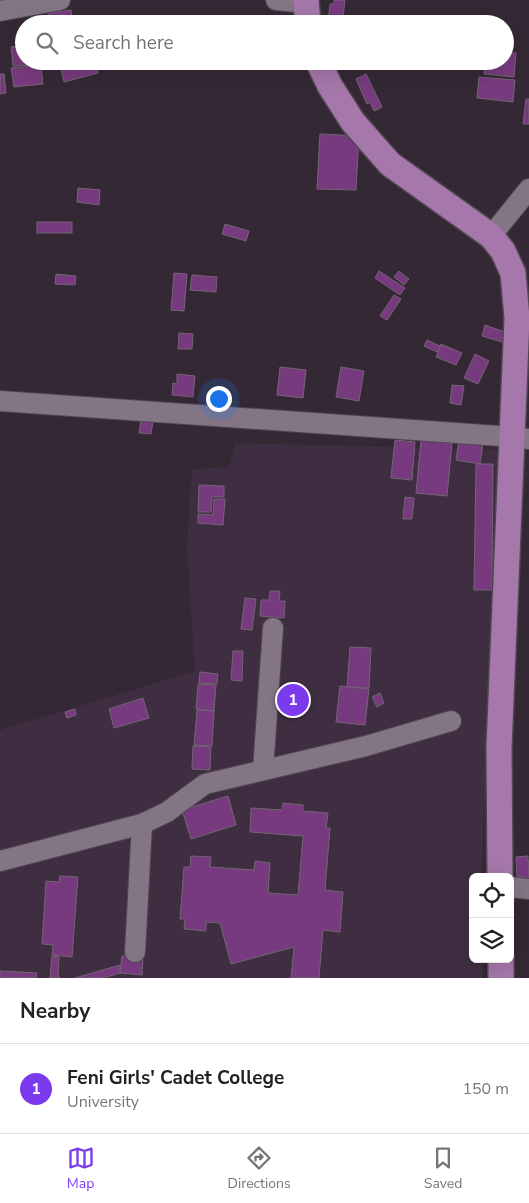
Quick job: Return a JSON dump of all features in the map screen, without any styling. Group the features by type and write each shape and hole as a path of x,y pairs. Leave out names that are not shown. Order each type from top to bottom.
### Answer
{"main road":[{"path":"322,70 330,86 353,122 390,164 491,236 503,251 513,273 517,318 521,438 499,747 500,873"},
{"path":"501,963 501,978"}],"street":[{"path":"0,11 60,0"},
{"path":"276,0 307,9"},
{"path":"491,236 529,189"},
{"path":"0,400 521,438"},
{"path":"263,770 273,628"},
{"path":"0,861 142,824 167,812 205,784 366,746 451,721"},
{"path":"135,952 142,824"},
{"path":"514,887 529,889"}],"shaded area":[{"path":"235,443 501,450 481,873 469,873 469,963 482,963 483,978 0,978 0,730 195,671 187,547 192,469 229,467"}],"building":[{"path":"334,0 345,0 343,15 329,15 330,4 334,4"},
{"path":"71,10 72,15 48,15 48,13"},
{"path":"15,46 15,66 13,66 11,47"},
{"path":"514,53 516,53 514,77 484,74 485,70 514,70"},
{"path":"11,68 15,68 15,70 42,70 43,84 14,87"},
{"path":"61,70 97,70 98,73 64,82"},
{"path":"0,74 4,74 6,93 0,94"},
{"path":"366,74 382,107 374,111 370,102 367,104 356,79"},
{"path":"479,77 515,80 513,102 477,98"},
{"path":"526,99 529,99 529,124 523,124"},
{"path":"320,134 359,136 356,190 317,189"},
{"path":"78,188 100,190 99,205 77,202"},
{"path":"37,222 72,222 72,233 37,233"},
{"path":"225,224 249,231 246,241 222,234"},
{"path":"379,271 405,288 400,295 375,278"},
{"path":"399,271 409,279 404,285 394,277"},
{"path":"174,273 187,274 184,311 171,310"},
{"path":"56,274 76,276 75,285 55,284"},
{"path":"192,275 217,277 216,292 190,290"},
{"path":"394,295 401,299 387,320 380,316"},
{"path":"485,325 505,332 502,342 482,336"},
{"path":"179,333 193,334 192,349 178,349"},
{"path":"427,340 440,346 437,352 424,346"},
{"path":"441,344 462,353 456,365 436,357"},
{"path":"475,354 489,361 478,384 464,378"},
{"path":"280,367 306,370 303,398 277,395"},
{"path":"341,367 364,371 359,401 336,397"},
{"path":"177,374 195,376 193,397 172,395 173,383 177,384"},
{"path":"452,385 464,386 461,405 450,403"},
{"path":"141,420 153,421 151,434 139,433"},
{"path":"459,439 483,443 480,464 456,460"},
{"path":"395,440 415,442 412,480 391,478"},
{"path":"421,440 452,443 447,496 416,493"},
{"path":"476,464 493,464 492,590 474,590"},
{"path":"199,485 224,486 224,497 212,497 211,512 198,512"},
{"path":"405,497 414,498 412,519 403,519"},
{"path":"214,499 225,499 223,525 198,523 198,514 213,515"},
{"path":"270,591 280,591 279,601 285,601 284,618 260,616 261,600 269,600"},
{"path":"245,598 256,599 252,630 241,629"},
{"path":"350,647 371,648 369,688 347,687"},
{"path":"233,651 243,651 242,681 231,680"},
{"path":"200,672 218,674 217,684 199,683"},
{"path":"198,684 216,685 214,711 196,709"},
{"path":"340,686 369,689 365,725 336,722"},
{"path":"380,693 384,703 377,707 372,697"},
{"path":"143,698 149,718 114,728 109,709"},
{"path":"75,709 76,715 67,718 65,712"},
{"path":"197,710 214,711 212,746 194,745"},
{"path":"193,746 211,747 210,770 192,769"},
{"path":"228,796 236,825 191,839 182,810"},
{"path":"283,803 303,805 303,811 328,813 326,828 330,828 325,890 343,892 340,932 323,930 319,978 291,978 294,947 231,964 220,923 206,922 206,931 184,929 185,919 180,919 184,867 190,867 191,856 211,857 210,867 254,870 255,861 270,863 268,893 298,895 303,836 250,832 251,808 282,810"},
{"path":"528,856 529,886 527,886 527,877 517,877 516,857"},
{"path":"60,876 78,877 72,957 52,955 53,945 42,944 46,881 59,882"},
{"path":"52,956 59,957 58,977 60,978 50,978"},
{"path":"122,956 143,957 142,975 120,973"},
{"path":"120,965 120,973 103,978 75,978"},
{"path":"0,971 37,973 36,978 0,978"}],"place":[{"name":"Feni Girls' Cadet College","path":"293,700"}]}
